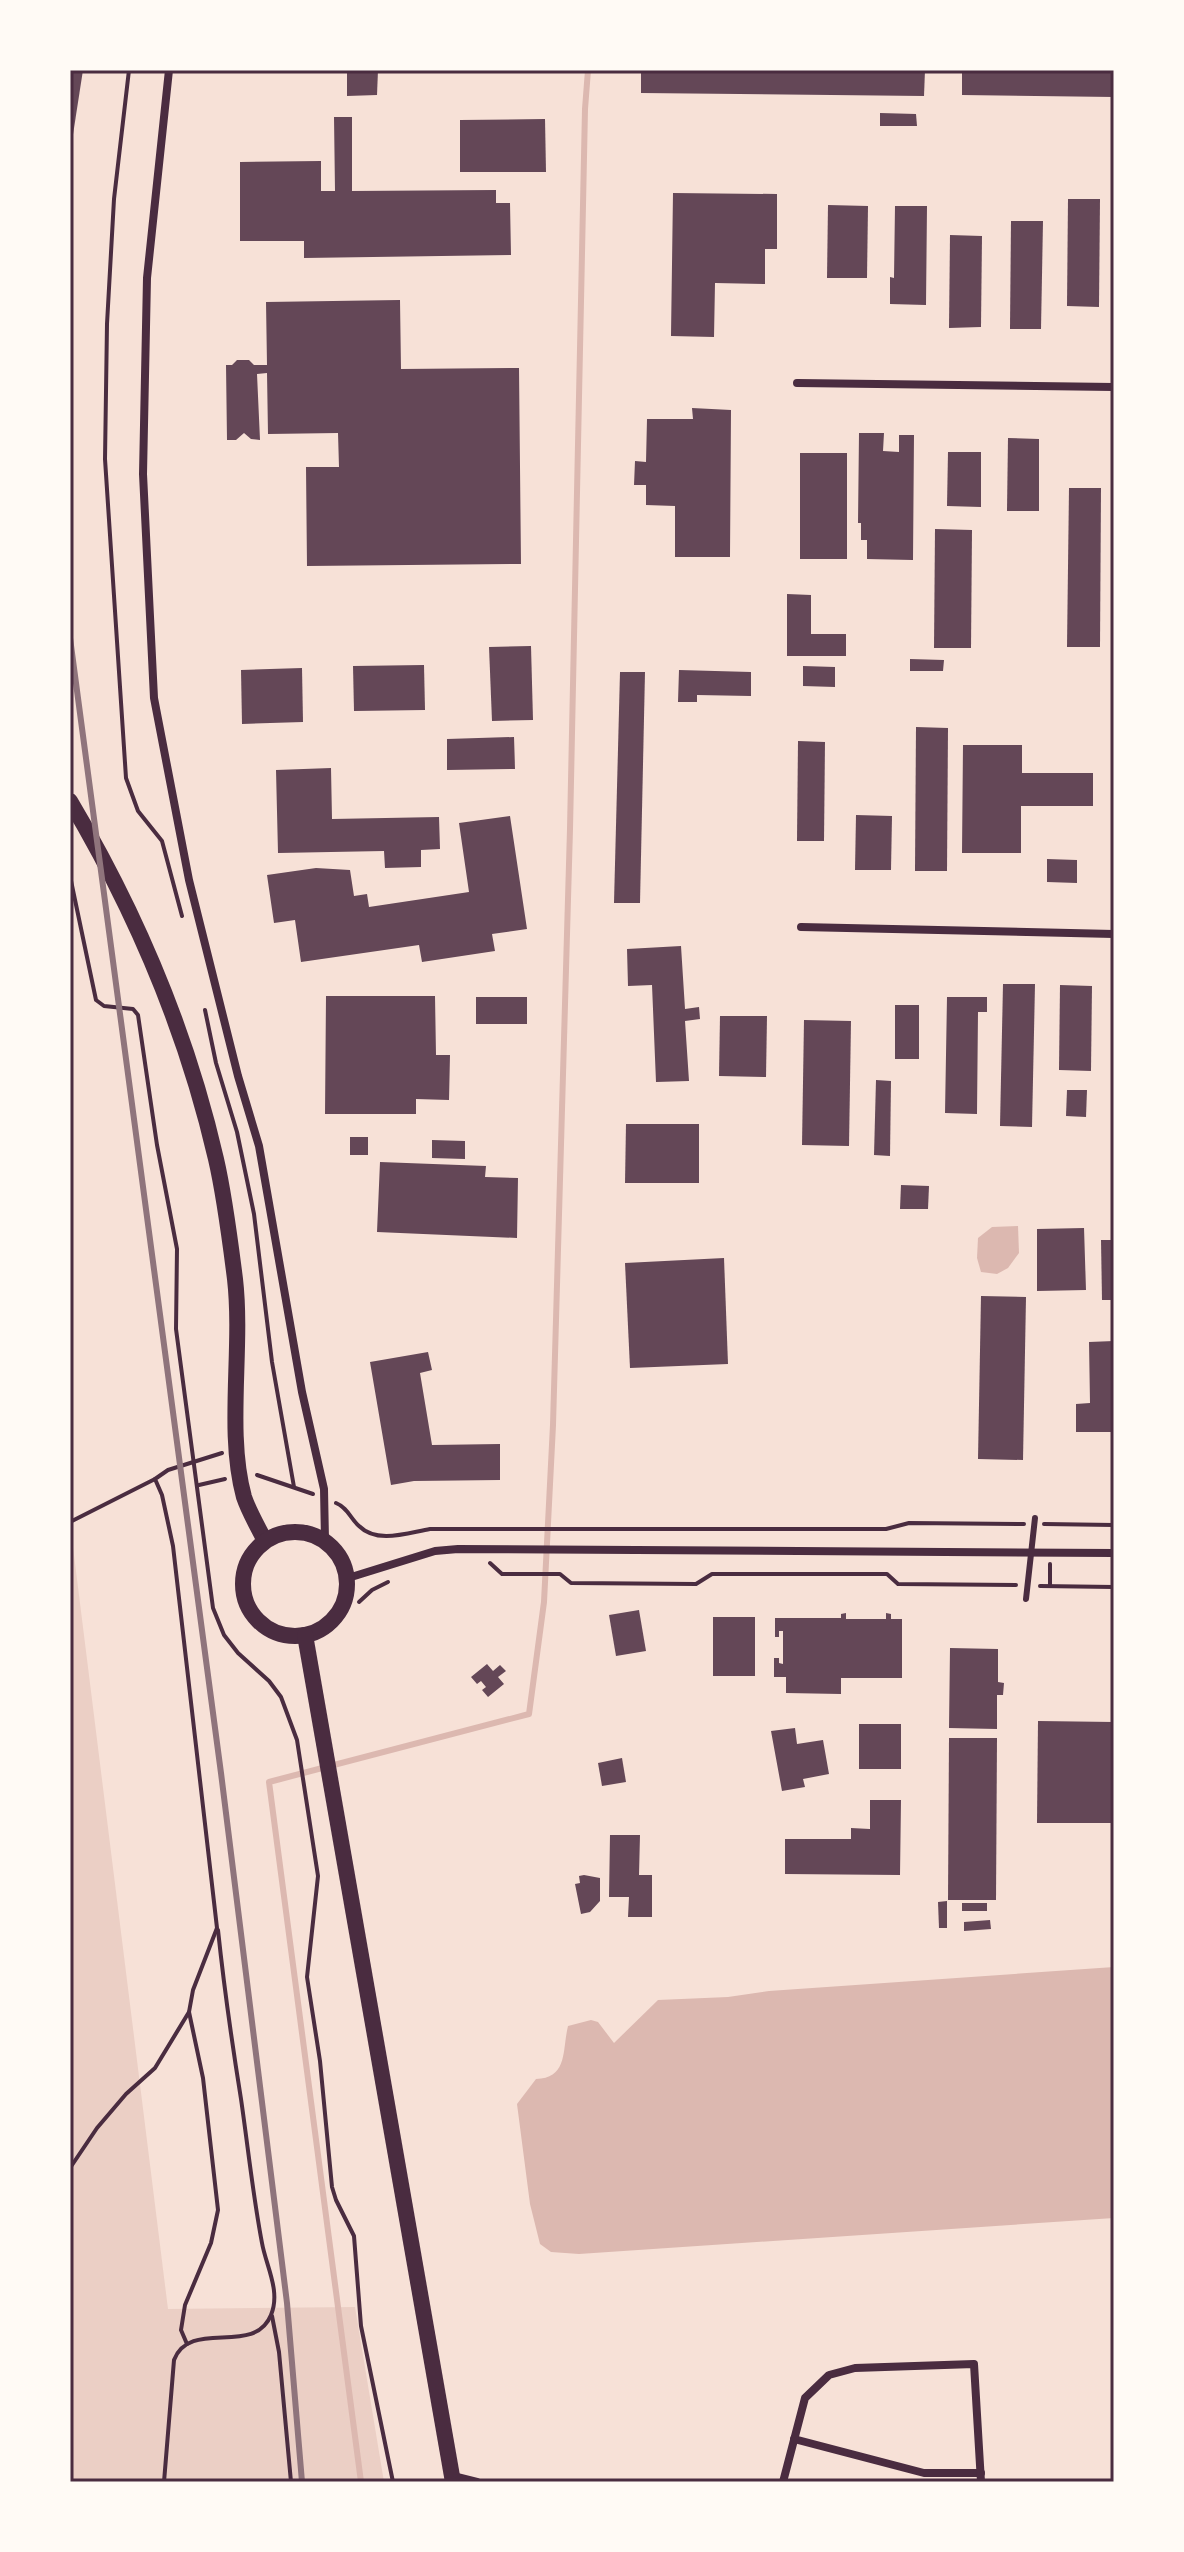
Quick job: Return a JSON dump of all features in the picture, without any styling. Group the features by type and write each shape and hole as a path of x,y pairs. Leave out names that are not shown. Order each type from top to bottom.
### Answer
{"main road":[{"path":"70,801 119,889 147,950 200,1094 217,1162 235,1282 239,1349 237,1451 245,1499 265,1541"},
{"path":"295,1531 325,1540 336,1550 348,1578 342,1609 320,1630 305,1635 287,1635 270,1630 256,1619 247,1604 243,1587 245,1569 253,1553 265,1541 295,1531"},
{"path":"305,1635 453,2479"}],"street":[{"path":"169,70 147,293 143,474 154,698 192,893 259,1146 302,1392 325,1499 325,1540"},
{"path":"797,383 1114,387"},
{"path":"801,927 1114,934"},
{"path":"348,1578 435,1551 1114,1553"},
{"path":"783,2482 794,2439 805,2398 829,2375 855,2368 974,2364 981,2477 924,2473 794,2439"},
{"path":"453,2479 477,2482"}],"lane":[{"path":"1026,1599 1035,1521"}],"path":[{"path":"70,876 96,1000 104,1006 133,1009 138,1015 157,1145 177,1249 175,1315 216,1618 238,1653 269,1681 281,1697 299,1749 318,1876 307,1977 320,2061 332,2187 354,2236 361,2326 393,2482"},
{"path":"70,1522 195,1460 237,1451"},
{"path":"155,1479 162,1495 173,1546 217,1928 262,2248 274,2288 272,2313 279,2352 291,2482"},
{"path":"294,1487 343,1506 361,1529 379,1537 430,1529 886,1529 909,1523 1035,1521 1114,1525"},
{"path":"478,1564 490,1563 502,1574 560,1574 571,1583 696,1584 712,1574 887,1574 898,1584 1114,1587"},
{"path":"359,1602 372,1590 390,1581"},
{"path":"70,2168 97,2128 126,2094 155,2068 189,2012 193,1990 217,1928"},
{"path":"187,2344 181,2330 183,2317 216,2226 218,2193 203,2078 189,2012"},
{"path":"164,2482 174,2360 178,2351 200,2339 247,2335 262,2326 272,2313"}],"shaded area":[{"path":"1018,1226 1019,1253 1008,1268 997,1274 981,1272 977,1258 978,1238 992,1227"},
{"path":"70,1523 168,2309 355,2307 384,2482 70,2482"},
{"path":"1114,1967 1114,2218 579,2254 551,2252 540,2244 530,2204 517,2104 536,2079 554,2074 559,2068 568,2026 591,2020 598,2022 614,2043 658,2000"}],"building":[{"path":"70,70 83,70 72,141 70,141"},
{"path":"347,70 378,70 377,95 347,96"},
{"path":"641,70 925,70 924,96 641,93"},
{"path":"962,70 1114,70 1114,97 962,95"},
{"path":"880,113 916,114 917,126 880,126"},
{"path":"334,117 352,117 352,191 496,190 496,203 510,203 511,255 304,258 304,241 240,241 240,162 321,161 321,191 335,191"},
{"path":"545,119 546,172 460,172 460,120"},
{"path":"673,193 777,194 777,249 765,249 765,284 715,283 714,337 671,336"},
{"path":"1068,199 1100,199 1099,307 1067,306"},
{"path":"828,205 868,206 867,278 827,278"},
{"path":"895,206 927,206 926,305 890,304 890,277 894,278"},
{"path":"1011,221 1043,221 1041,329 1010,329"},
{"path":"950,235 982,236 981,327 949,328"},
{"path":"400,300 401,369 519,368 521,564 307,566 306,467 339,467 338,433 268,434 267,373 257,374 260,440 251,439 244,433 236,440 227,440 226,365 232,365 237,360 249,360 254,365 267,365 266,302"},
{"path":"692,408 731,410 730,557 675,557 675,506 646,505 646,485 634,485 635,461 646,462 647,419 693,419"},
{"path":"859,433 884,433 883,451 899,452 899,435 914,435 913,560 867,559 867,540 861,540 861,523 858,523"},
{"path":"1008,438 1039,439 1039,511 1007,511"},
{"path":"948,452 981,452 981,507 947,506"},
{"path":"800,453 847,453 847,559 800,559"},
{"path":"1069,488 1101,488 1100,647 1067,647"},
{"path":"935,529 972,530 971,648 934,648"},
{"path":"787,594 811,595 811,634 846,634 846,656 787,656"},
{"path":"531,646 533,720 492,721 489,647"},
{"path":"910,659 944,660 943,671 910,671"},
{"path":"424,665 425,710 354,711 353,666"},
{"path":"803,666 835,667 835,687 803,686"},
{"path":"302,668 303,722 242,724 241,670"},
{"path":"679,670 751,672 751,696 697,695 697,702 678,702"},
{"path":"620,672 645,672 640,903 614,903"},
{"path":"916,727 948,728 947,871 915,871"},
{"path":"514,737 515,769 447,770 447,739"},
{"path":"798,741 825,742 824,841 797,841"},
{"path":"963,745 1022,745 1022,773 1093,773 1093,806 1021,806 1021,853 962,853"},
{"path":"331,768 332,819 439,817 440,849 421,850 421,867 385,868 384,851 278,853 276,770"},
{"path":"856,815 892,816 891,870 855,870"},
{"path":"510,816 527,929 492,934 495,951 422,962 419,945 301,962 295,920 274,923 267,875 316,868 350,870 354,896 367,894 369,907 469,892 459,823"},
{"path":"1047,859 1077,860 1077,883 1047,882"},
{"path":"681,946 685,1009 699,1007 700,1019 685,1021 689,1081 656,1082 652,985 628,986 627,949"},
{"path":"1003,984 1035,984 1032,1127 1000,1126"},
{"path":"1060,985 1092,986 1091,1071 1059,1070"},
{"path":"326,996 435,996 436,1055 450,1055 449,1100 416,1099 416,1114 325,1114"},
{"path":"476,997 527,997 527,1024 476,1024"},
{"path":"947,997 987,997 987,1012 978,1012 977,1114 945,1113"},
{"path":"895,1005 919,1005 919,1059 895,1059"},
{"path":"720,1016 767,1016 766,1077 719,1076"},
{"path":"804,1020 851,1021 849,1146 802,1145"},
{"path":"876,1080 891,1081 890,1156 874,1155"},
{"path":"1067,1090 1087,1090 1086,1117 1066,1116"},
{"path":"626,1124 699,1124 699,1183 625,1183"},
{"path":"350,1137 368,1137 368,1155 350,1155"},
{"path":"432,1140 465,1141 465,1159 432,1158"},
{"path":"380,1162 486,1166 485,1177 518,1178 517,1238 377,1232"},
{"path":"901,1185 929,1186 928,1209 900,1209"},
{"path":"1084,1228 1086,1290 1037,1291 1037,1229"},
{"path":"1101,1240 1114,1240 1114,1300 1102,1300"},
{"path":"724,1258 728,1364 630,1368 625,1263"},
{"path":"981,1296 1026,1297 1023,1460 978,1459"},
{"path":"1114,1341 1114,1432 1076,1432 1076,1404 1090,1403 1089,1342"},
{"path":"428,1352 432,1370 420,1373 432,1445 500,1444 500,1480 414,1481 391,1485 370,1362"},
{"path":"639,1610 646,1651 616,1656 609,1615"},
{"path":"846,1613 846,1619 886,1619 886,1613 891,1614 891,1619 902,1619 902,1678 841,1678 841,1694 786,1693 786,1677 774,1677 774,1658 779,1658 779,1663 783,1664 783,1631 775,1637 775,1618 841,1618 841,1614"},
{"path":"713,1617 755,1617 755,1676 713,1676"},
{"path":"950,1648 998,1649 998,1682 1004,1683 1003,1695 997,1695 997,1729 949,1728"},
{"path":"487,1664 493,1671 500,1665 506,1671 498,1677 504,1684 488,1697 482,1690 486,1687 481,1681 477,1684 471,1677"},
{"path":"1038,1721 1114,1722 1114,1823 1037,1823"},
{"path":"859,1724 901,1724 901,1769 859,1769"},
{"path":"795,1728 797,1744 823,1740 829,1774 803,1779 805,1787 782,1791 771,1731"},
{"path":"949,1738 997,1738 996,1900 948,1900"},
{"path":"622,1758 626,1782 602,1786 598,1763"},
{"path":"870,1800 901,1800 900,1875 785,1874 785,1839 851,1839 851,1828 870,1829"},
{"path":"610,1835 640,1835 639,1875 652,1875 652,1917 628,1917 629,1897 609,1897"},
{"path":"579,1876 600,1878 600,1901 590,1912 581,1914 575,1884 580,1883"},
{"path":"947,1901 947,1928 939,1928 938,1902"},
{"path":"962,1903 987,1903 987,1911 962,1911"},
{"path":"990,1920 991,1929 964,1931 964,1922"}],"waterway":[{"path":"361,2482 269,1782 529,1714 544,1602 553,1425 588,70"}],"railway":[{"path":"70,638 221,1773 287,2303 302,2482"}]}
